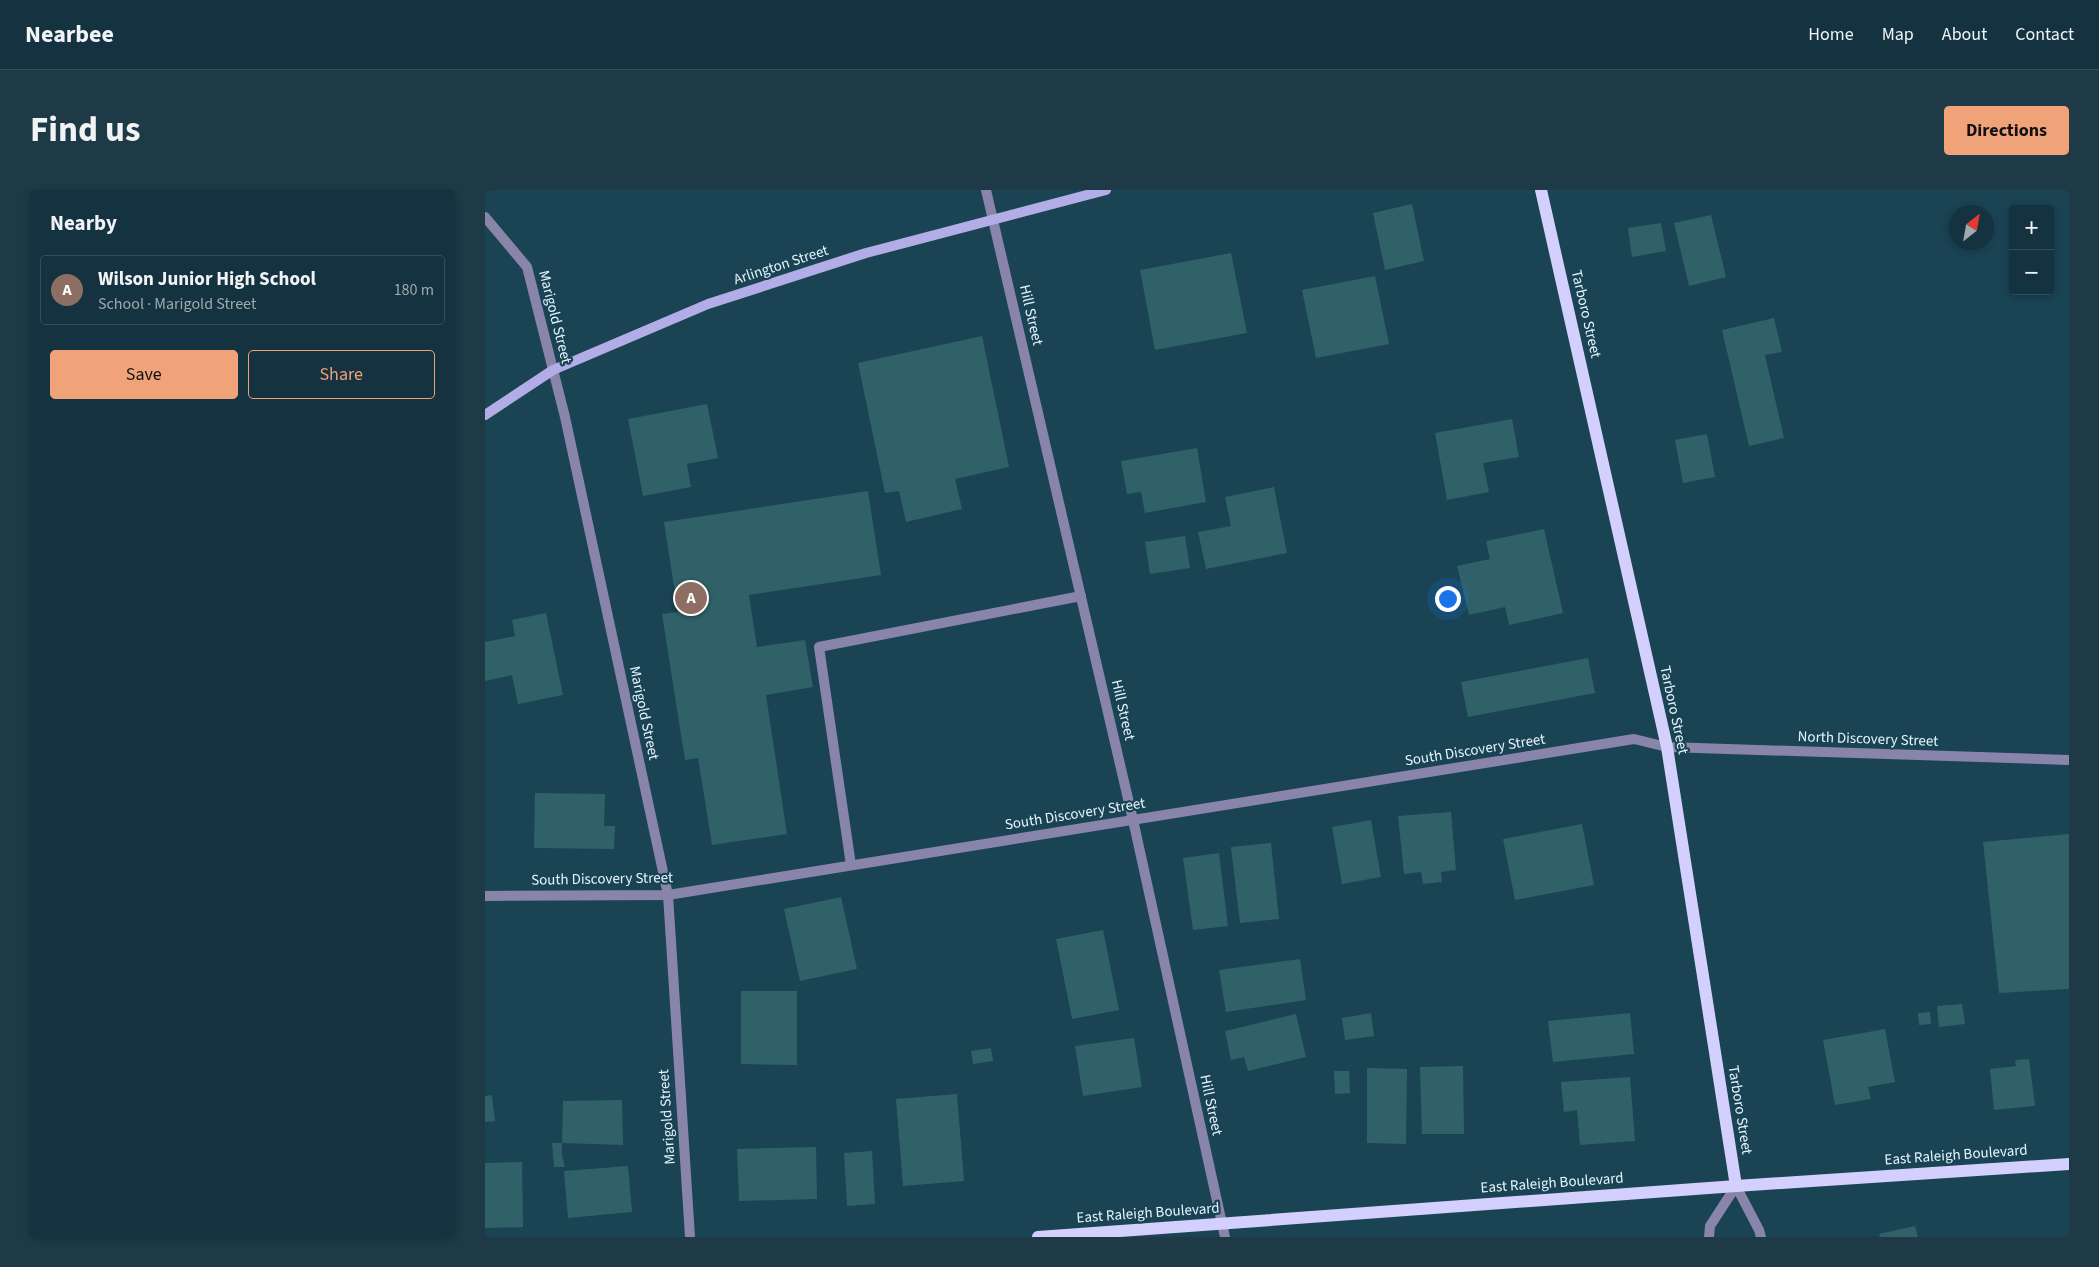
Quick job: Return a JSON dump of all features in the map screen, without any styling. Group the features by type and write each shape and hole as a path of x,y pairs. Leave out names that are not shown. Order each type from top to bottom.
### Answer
{"main road":[{"name":"Arlington Street","path":"485,414 553,370 708,304 866,253 1105,190"},
{"name":"Tarboro Street","path":"1541,190 1667,747 1736,1186"},
{"name":"East Raleigh Boulevard","path":"1038,1237 1736,1186 2069,1164"}],"street":[{"name":"Hill Street","path":"986,190 1133,820 1225,1237"},
{"name":"Marigold Street","path":"485,217 527,267 565,417 668,895 690,1237"},
{"path":"851,865 819,647 1081,596"},
{"name":"South Discovery Street","path":"485,896 668,895 1634,739 1667,747"},
{"name":"North Discovery Street","path":"1667,747 2069,760"},
{"path":"1709,1237 1710,1226 1736,1186"},
{"name":"Tarboro Street","path":"1736,1186 1761,1237"}],"building":[{"path":"1412,204 1424,261 1385,270 1373,213"},
{"path":"1711,215 1726,277 1689,286 1674,223"},
{"path":"1661,223 1666,251 1632,257 1628,228"},
{"path":"1231,253 1247,333 1155,350 1140,270"},
{"path":"1375,276 1389,344 1316,358 1302,290"},
{"path":"1774,318 1782,352 1765,355 1784,438 1749,446 1722,330"},
{"path":"982,336 1009,467 955,479 962,509 906,522 899,491 885,493 858,363"},
{"path":"707,404 718,458 687,464 691,487 643,496 628,419"},
{"path":"1512,419 1519,457 1483,463 1489,492 1447,500 1435,433"},
{"path":"1707,434 1715,477 1683,483 1675,440"},
{"path":"1197,448 1206,502 1145,513 1141,492 1127,494 1121,461"},
{"path":"1274,487 1287,553 1206,569 1198,532 1231,526 1225,497"},
{"path":"868,491 881,575 749,595 757,647 805,640 813,687 766,695 787,834 712,845 698,758 685,760 662,614 678,612 664,522"},
{"path":"1544,529 1563,613 1509,625 1505,607 1469,615 1457,566 1490,559 1486,541"},
{"path":"1185,536 1190,568 1150,574 1145,542"},
{"path":"546,613 563,695 518,704 512,675 485,681 485,642 515,636 512,620"},
{"path":"1588,658 1595,693 1468,717 1461,682"},
{"path":"535,793 605,794 604,826 615,826 614,849 534,848"},
{"path":"1451,812 1456,870 1441,872 1442,882 1423,884 1421,872 1404,874 1398,816"},
{"path":"1371,820 1381,877 1342,884 1332,827"},
{"path":"1582,824 1594,885 1515,900 1503,839"},
{"path":"2069,834 2069,989 1999,993 1983,842"},
{"path":"1271,843 1279,919 1240,923 1231,847"},
{"path":"1219,853 1228,926 1193,930 1183,858"},
{"path":"841,897 857,969 800,981 784,909"},
{"path":"1103,930 1119,1010 1072,1019 1056,939"},
{"path":"1300,959 1306,1000 1226,1012 1219,970"},
{"path":"741,991 797,991 797,1065 741,1064"},
{"path":"1962,1004 1965,1024 1939,1027 1937,1006"},
{"path":"1930,1012 1931,1024 1919,1025 1918,1013"},
{"path":"1371,1013 1374,1036 1345,1040 1342,1018"},
{"path":"1630,1013 1634,1054 1553,1062 1548,1021"},
{"path":"1296,1014 1306,1057 1248,1071 1244,1057 1231,1060 1225,1031"},
{"path":"1885,1029 1895,1082 1868,1087 1871,1099 1835,1105 1823,1040"},
{"path":"1134,1038 1142,1087 1083,1096 1075,1046"},
{"path":"991,1048 993,1061 973,1064 971,1051"},
{"path":"2029,1059 2035,1106 1994,1110 1990,1069 2016,1066 2015,1060"},
{"path":"1463,1066 1464,1134 1422,1134 1420,1067"},
{"path":"1367,1068 1407,1069 1406,1144 1367,1143"},
{"path":"1334,1071 1349,1071 1350,1093 1335,1094"},
{"path":"1630,1077 1635,1141 1580,1145 1577,1110 1564,1112 1561,1082"},
{"path":"957,1094 964,1181 903,1186 896,1099"},
{"path":"492,1095 495,1121 485,1122 485,1096"},
{"path":"622,1100 623,1145 562,1143 563,1101"},
{"path":"552,1143 562,1143 565,1167 554,1167"},
{"path":"816,1147 817,1199 739,1201 737,1149"},
{"path":"872,1151 875,1204 847,1206 844,1153"},
{"path":"522,1162 523,1227 485,1228 485,1163"},
{"path":"628,1166 632,1212 568,1218 564,1171"},
{"path":"1915,1226 1918,1237 1880,1237 1879,1234"}],"place":[{"name":"Wilson Junior High School","path":"691,598"}]}
